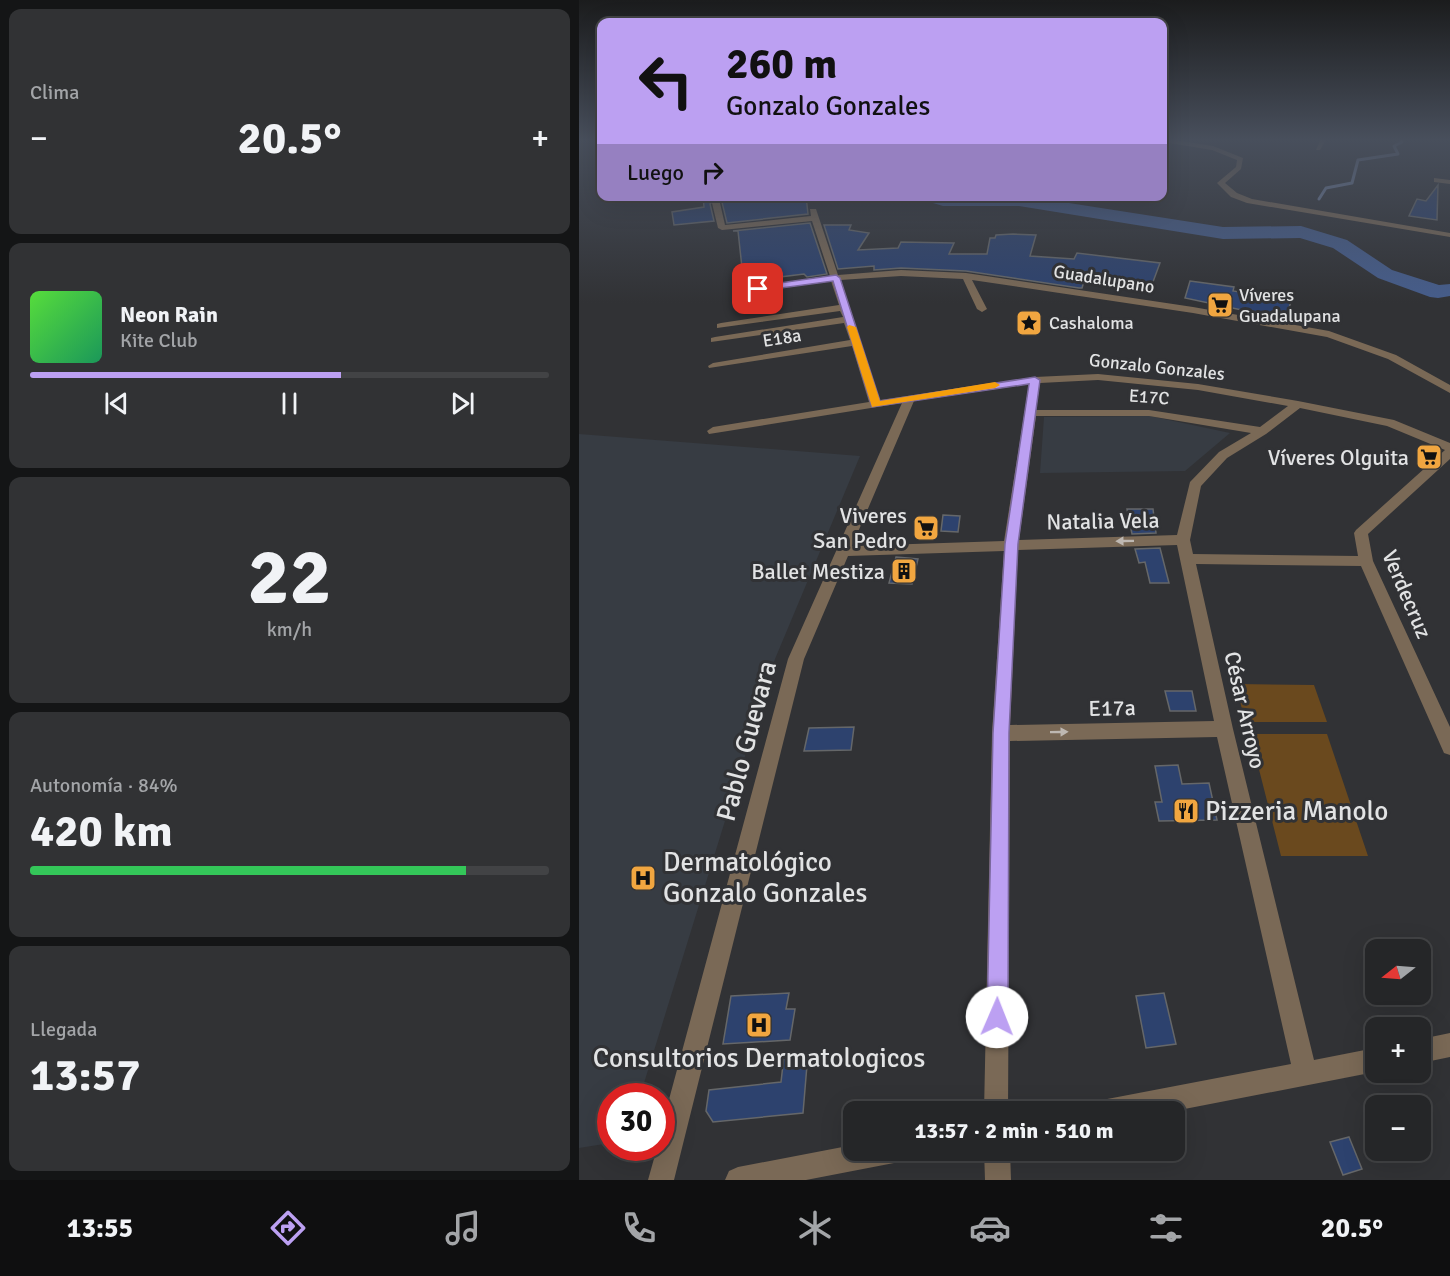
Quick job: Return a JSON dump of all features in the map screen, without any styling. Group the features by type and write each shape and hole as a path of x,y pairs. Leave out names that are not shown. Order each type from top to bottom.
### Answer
{"street":[{"path":"1232,193 1249,201 1450,235"},
{"path":"716,203 722,228 814,214 876,405"},
{"name":"Guadalupano","path":"739,292 836,278 901,273 966,276 1193,310 1329,334 1392,357 1450,390"},
{"path":"966,276 982,309"},
{"path":"721,326 845,307"},
{"path":"715,340 849,319"},
{"name":"E18a","path":"713,366 857,342"},
{"name":"Gonzalo Gonzales","path":"713,431 1035,380 1098,377 1198,387 1390,423 1450,449"},
{"path":"996,1101 1001,733 1011,544 1035,380"},
{"name":"Pablo Guevara","path":"661,1180 796,658 909,400"},
{"name":"César Arroyo","path":"1297,404 1262,431 1223,456 1195,485 1185,550 1224,729 1305,1073"},
{"name":"E17C","path":"1031,413 1149,413 1262,431"},
{"name":"Verdecruz","path":"1450,449 1435,468 1361,533 1366,561 1450,747"},
{"path":"1435,468 1450,470"},
{"name":"Natalia Vela","path":"845,550 1011,544 1185,550 1366,561"},
{"name":"E17a","path":"1001,733 1224,729"},
{"path":"1431,1049 1450,1046"},
{"path":"1159,1101 1365,1062"},
{"path":"738,1180 843,1160"},
{"path":"998,1161 999,1180"}],"shaded area":[{"path":"1150,416 1230,433 1185,471 1040,473 1044,417"},
{"name":"Dermatológico Gonzalo Gonzales","path":"579,434 860,456 775,659 644,1083 597,1083 597,1145 579,1148"},
{"path":"1236,684 1314,685 1327,722 1245,722"},
{"path":"1250,734 1327,734 1368,856 1281,856"}],"building":[{"path":"1432,193 1438,193 1437,220 1409,216 1417,199 1426,201"},
{"path":"703,201 713,201 710,204 714,221 674,225 672,212 704,207"},
{"path":"720,201 807,201 808,214 727,223 722,202"},
{"path":"810,223 827,274 772,278 773,282 744,286 738,231 733,231"},
{"path":"824,225 851,225 849,230 869,233 858,250 898,248 901,242 954,243 949,254 987,254 990,238 995,238 996,235 1013,234 1036,235 1030,256 1074,259 1077,253 1160,263 1150,290 1132,287 1130,290 1084,281 1082,288 1079,288 966,271 901,268 874,270 874,266 838,269"},
{"path":"1190,281 1234,287 1233,291 1292,298 1286,318 1256,313 1185,298"},
{"path":"1127,509 1153,509 1156,533 1132,534"},
{"path":"943,515 960,516 958,532 941,531"},
{"name":"Viveres San Pedro","path":"920,517 936,518 932,539 916,538"},
{"path":"1160,548 1169,583 1150,583 1145,562 1139,563 1135,549"},
{"name":"Ballet Mestiza","path":"896,557 918,559 912,584 889,583"},
{"path":"1165,691 1192,691 1196,711 1170,711"},
{"path":"854,727 851,750 804,751 809,728"},
{"path":"1178,765 1182,784 1209,783 1217,820 1159,821 1155,802 1162,802 1155,766"},
{"name":"Consultorios Dermatologicos","path":"789,993 786,1009 795,1009 790,1040 723,1044 731,996"},
{"path":"1164,993 1176,1044 1146,1048 1136,996"},
{"path":"808,1053 803,1113 713,1122 706,1111 709,1090 781,1082 784,1056"},
{"path":"1349,1137 1362,1169 1343,1175 1330,1142"}],"waterway":[{"path":"1319,199 1323,193"},
{"path":"943,201 1019,201"},
{"path":"1019,201 1223,233 1301,232 1340,244 1385,274 1438,292 1450,290"}],"slow traffic":[{"path":"852,327 876,405 995,385"}],"place":[{"name":"Víveres Guadalupana","path":"1220,305"},
{"name":"Cashaloma","path":"1029,323"},
{"name":"Víveres Olguita","path":"1429,457"},
{"name":"Viveres San Pedro","path":"926,528"},
{"name":"Ballet Mestiza","path":"904,571"},
{"name":"Pizzeria Manolo","path":"1186,811"},
{"name":"Dermatológico Gonzalo Gonzales","path":"643,878"},
{"name":"Consultorios Dermatologicos","path":"759,1025"}],"route":[{"path":"758,289 836,278 876,405 1035,380 1011,544 1001,733 997,1017"}]}
